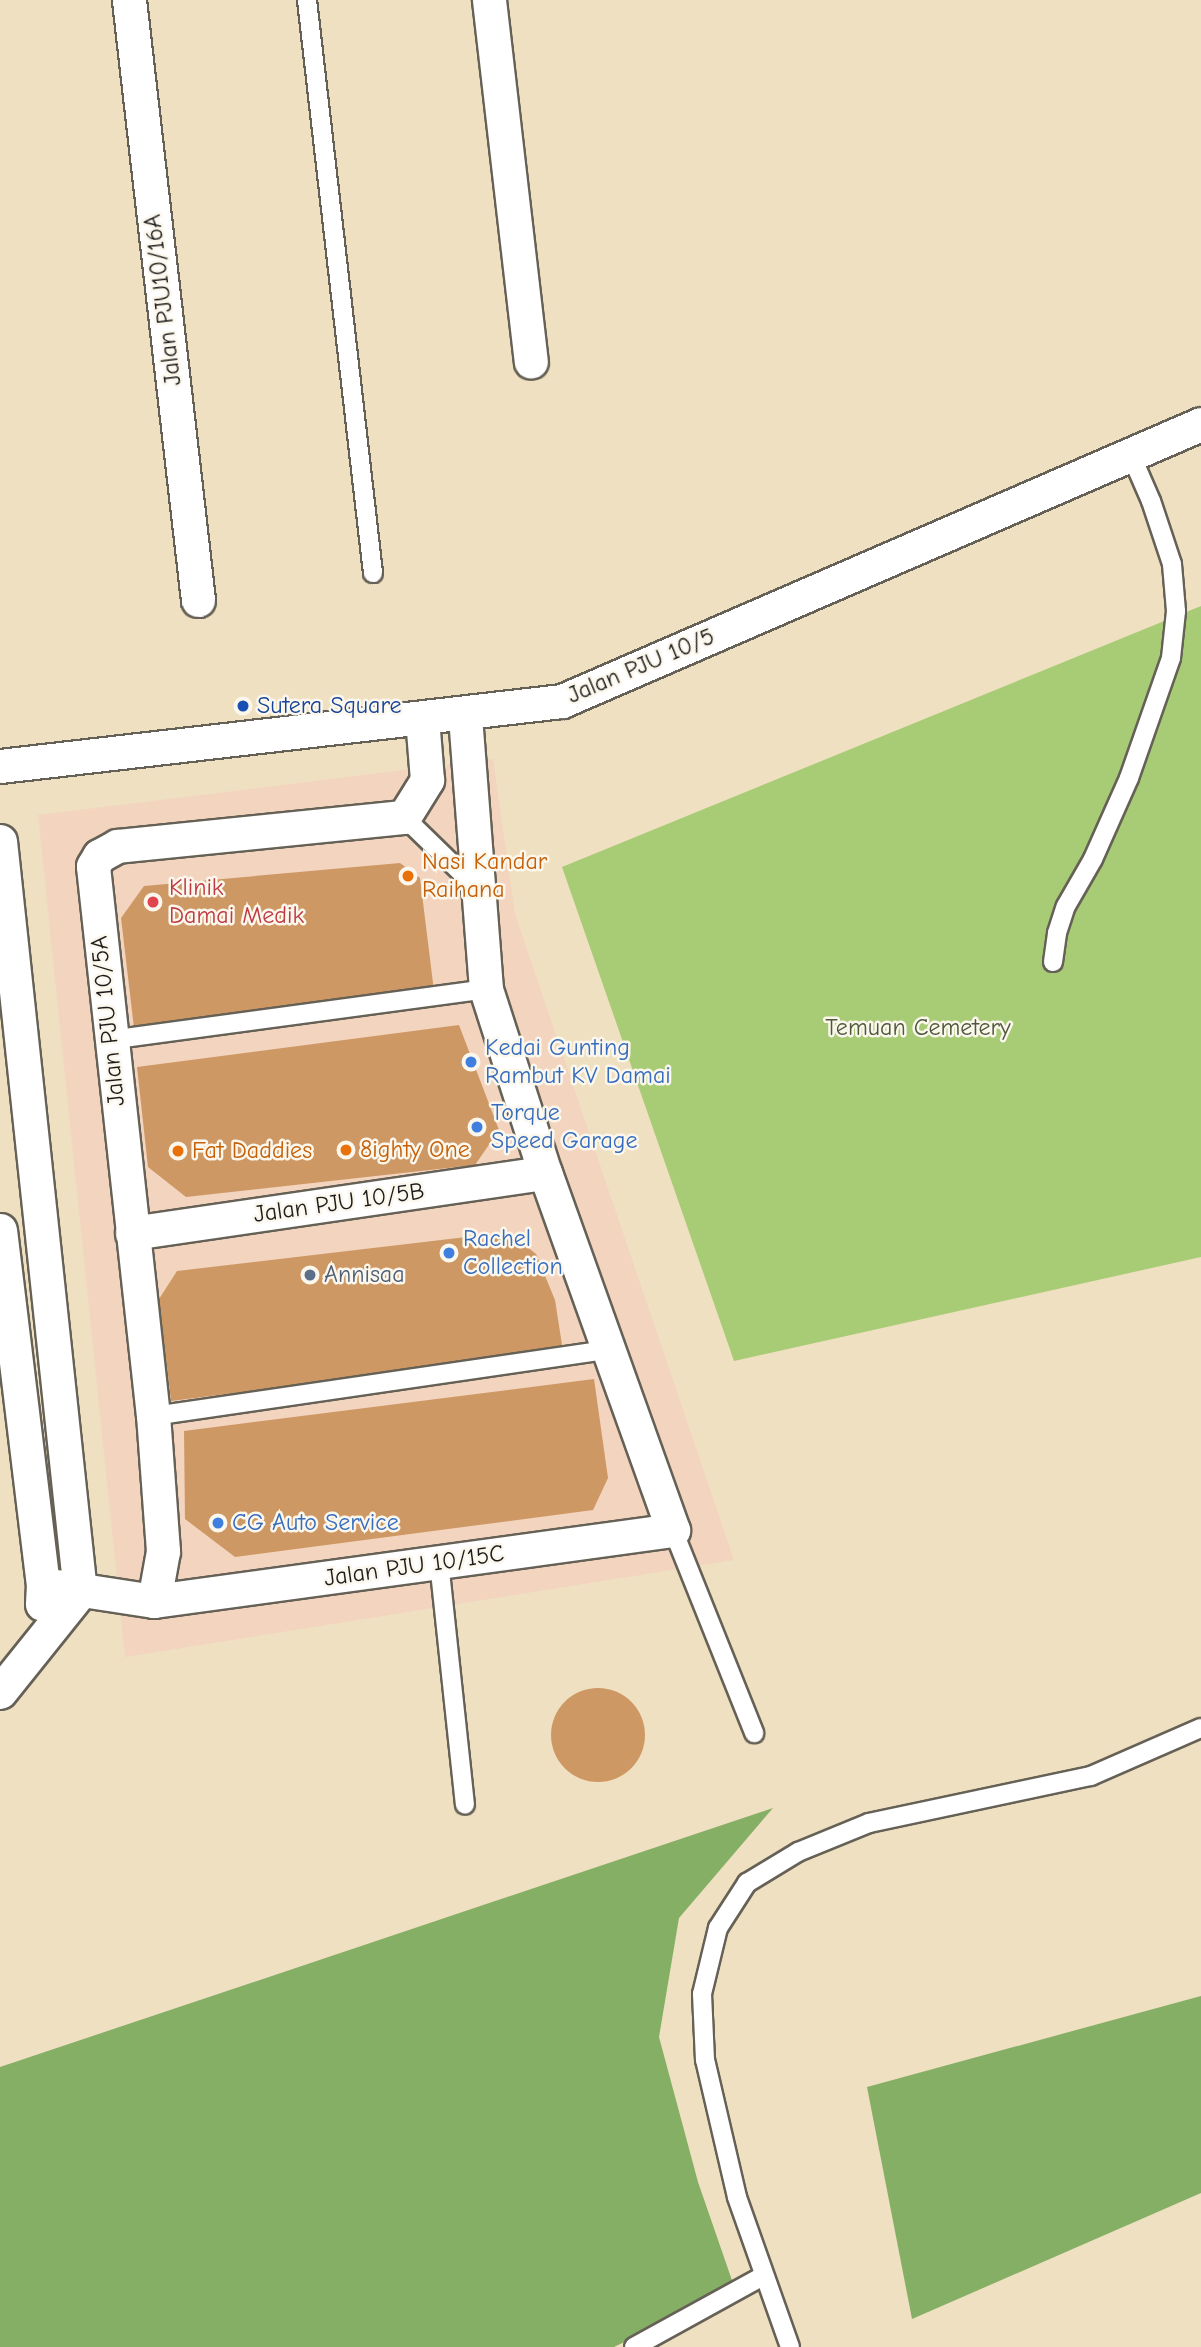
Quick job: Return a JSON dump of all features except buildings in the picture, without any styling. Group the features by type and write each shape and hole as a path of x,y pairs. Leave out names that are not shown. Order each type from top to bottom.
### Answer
{"street":[{"name":"Jalan PJU10/16A","path":"129,0 198,600"},
{"path":"489,0 531,362"},
{"name":"Jalan PJU 10/5","path":"0,766 562,701 1201,424"},
{"path":"465,713 486,989 545,1173 673,1530"},
{"path":"404,817 427,780 422,718"},
{"name":"Jalan PJU 10/5A","path":"154,1601 163,1551 153,1416 93,866 107,849 404,817"},
{"path":"0,841 80,1592 0,1692"},
{"name":"Jalan PJU 10/5B","path":"132,1233 545,1173"},
{"path":"0,1230 43,1584 41,1638"},
{"name":"Jalan PJU 10/15C","path":"43,1584 80,1592 154,1601 673,1530"}],"lane":[{"path":"307,0 373,573"},
{"path":"1053,962 1057,933 1066,906 1093,859 1129,778 1171,658 1176,611 1172,564 1151,501 1131,455"},
{"path":"404,817 478,890"},
{"path":"110,1040 486,989"},
{"path":"153,1416 608,1350"},
{"path":"673,1530 754,1733"},
{"path":"439,1562 464,1805"},
{"path":"790,2347 737,2197 705,2060 702,1994 718,1928 747,1883 797,1852 869,1823 1091,1776 1199,1735"},
{"path":"634,2347 763,2276"}],"shaded area":[{"name":"Sutera Square","path":"493,759 515,914 734,1560 125,1657 38,815"}],"green space":[{"name":"Temuan Cemetery","path":"1201,606 1201,1257 734,1361 562,867"},
{"path":"773,1808 679,1918 659,2037 698,2182 735,2289 614,2347 0,2347 0,2067"},
{"path":"1201,1996 1201,2193 912,2319 867,2087"}],"place":[{"name":"Sutera Square","path":"243,706"},
{"name":"Nasi Kandar Raihana","path":"408,876"},
{"name":"Klinik Damai Medik","path":"153,902"},
{"name":"Kedai Gunting Rambut KV Damai","path":"471,1062"},
{"name":"Torque Speed Garage","path":"477,1127"},
{"name":"8ighty One","path":"346,1150"},
{"name":"Fat Daddies","path":"178,1151"},
{"name":"Rachel Collection","path":"449,1253"},
{"name":"Annisaa","path":"310,1275"},
{"name":"CG Auto Service","path":"218,1523"}]}
